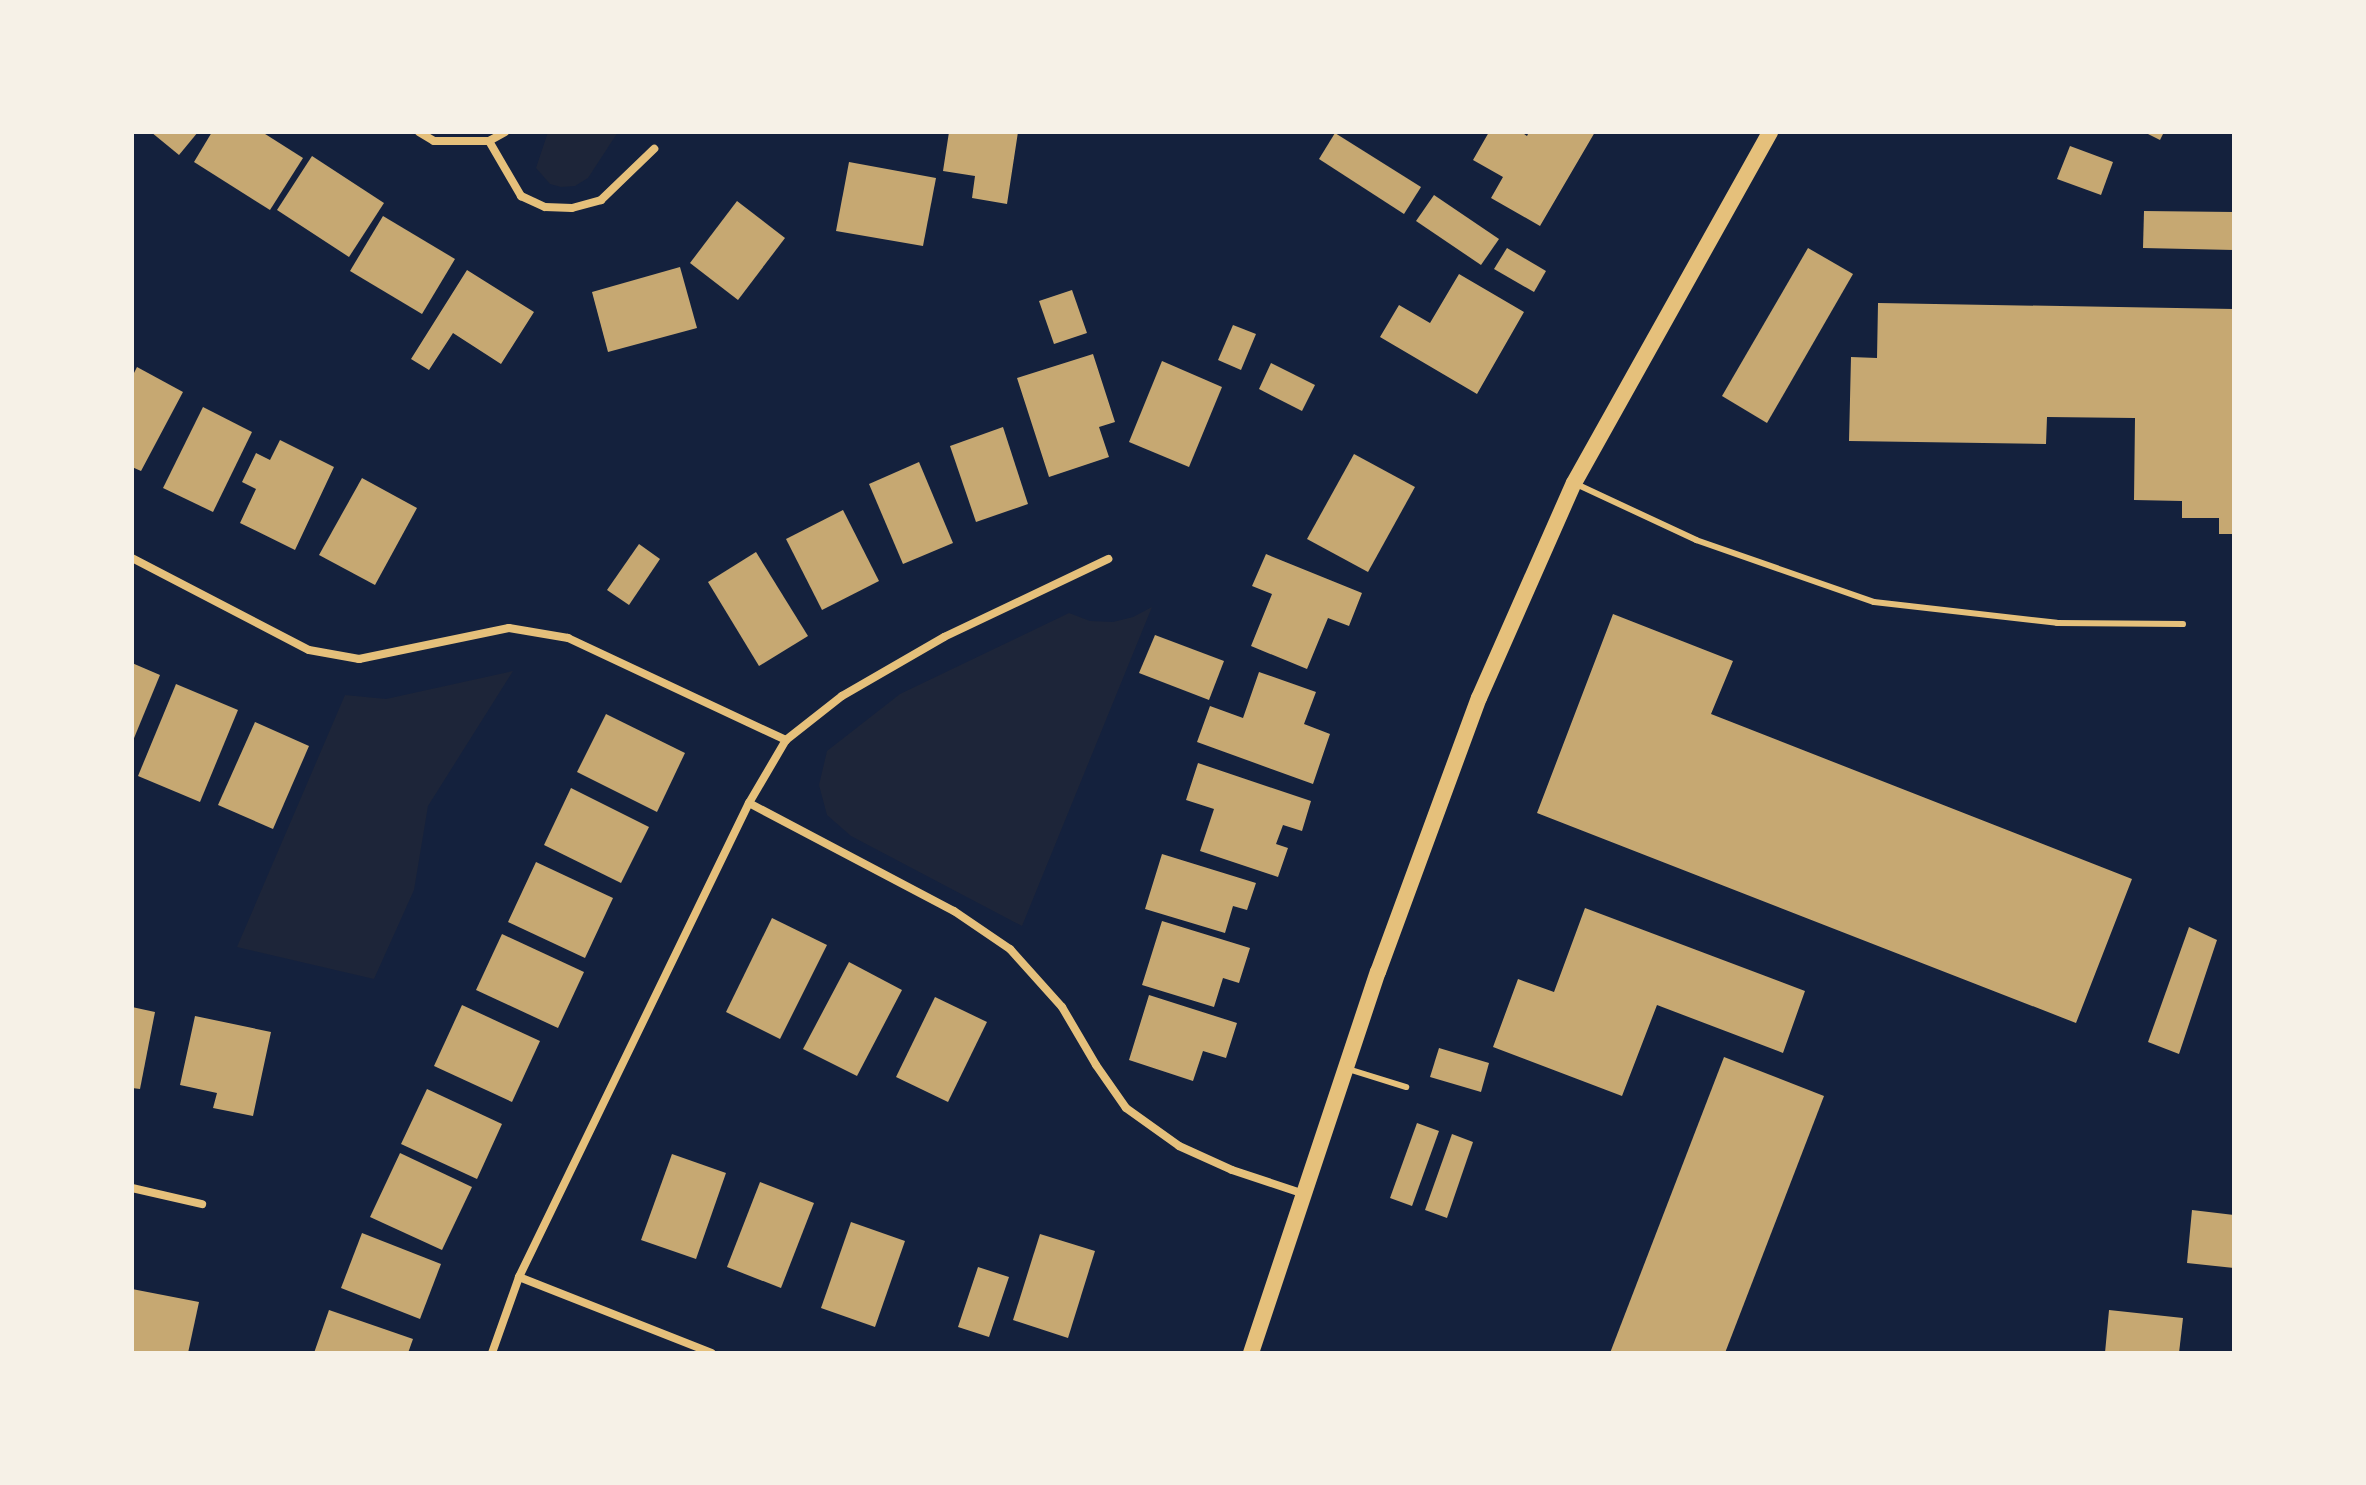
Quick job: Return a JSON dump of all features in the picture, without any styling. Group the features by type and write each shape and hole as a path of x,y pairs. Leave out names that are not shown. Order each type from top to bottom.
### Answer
{"main road":[{"path":"1251,1353 1346,1069 1479,698 1574,483 1770,132"}],"street":[{"path":"419,132 434,141 489,141 505,132"},
{"path":"489,141 521,196 545,207 572,208 601,200 654,149"},
{"path":"132,558 309,650 359,659 509,628 568,638 786,740"},
{"path":"492,1353 519,1277 749,803 786,740 842,696 944,637 1108,559"},
{"path":"749,803 954,911 1010,949 1062,1007 1126,1108 1179,1146 1232,1170 1304,1194"},
{"path":"132,1188 202,1204"},
{"path":"519,1277 712,1353"}],"lane":[{"path":"1574,483 1696,540 1874,602 2057,623 2183,624"},
{"path":"1346,1069 1406,1087"}],"shaded area":[{"path":"548,132 618,132 588,178 575,186 561,187 550,184 536,168"},
{"path":"1152,607 1022,926 851,836 827,815 819,785 827,751 900,694 1069,613 1090,621 1113,622 1133,617"},
{"path":"513,671 428,806 414,890 374,979 237,947 345,695 386,699"}],"building":[{"path":"151,132 198,132 179,155"},
{"path":"212,132 262,132 303,158 270,210 194,162"},
{"path":"949,132 1018,132 1007,204 972,198 975,176 943,171"},
{"path":"1489,132 1521,132 1527,136 1529,132 1595,132 1540,226 1491,198 1503,177 1473,160"},
{"path":"2144,132 2164,132 2160,140"},
{"path":"1335,133 1421,187 1404,214 1319,159"},
{"path":"2070,146 2113,162 2101,195 2057,179"},
{"path":"312,156 384,203 349,257 277,210"},
{"path":"849,162 936,178 923,246 836,231"},
{"path":"1434,195 1499,239 1481,265 1416,221"},
{"path":"737,201 785,238 738,300 690,263"},
{"path":"2144,211 2234,212 2234,250 2143,248"},
{"path":"383,216 455,259 422,314 350,271"},
{"path":"1507,248 1546,271 1534,292 1494,269"},
{"path":"1808,248 1853,274 1767,423 1722,396"},
{"path":"680,267 697,328 608,352 592,292"},
{"path":"467,270 534,312 501,364 453,333 429,370 411,359"},
{"path":"1459,274 1524,312 1477,394 1380,337 1399,305 1430,323"},
{"path":"1072,290 1087,333 1054,344 1039,301"},
{"path":"1878,303 2234,309 2234,534 2219,534 2219,518 2182,518 2182,501 2134,500 2135,418 2047,417 2046,444 1849,441 1851,357 1877,358"},
{"path":"1233,325 1256,334 1241,370 1218,360"},
{"path":"1093,354 1115,422 1099,427 1109,457 1049,477 1017,378"},
{"path":"1162,361 1222,387 1189,467 1129,442"},
{"path":"1271,363 1315,385 1302,411 1259,389"},
{"path":"137,367 183,392 141,471 132,467 132,377"},
{"path":"203,407 252,432 213,512 163,488"},
{"path":"1003,427 1028,504 976,522 950,446"},
{"path":"280,440 334,467 295,550 240,523 256,489 242,482 256,453 270,460"},
{"path":"1354,454 1415,487 1368,572 1307,539"},
{"path":"919,462 953,543 903,564 869,484"},
{"path":"362,478 417,508 375,585 319,555"},
{"path":"843,510 879,581 822,610 786,539"},
{"path":"639,544 660,559 629,605 607,590"},
{"path":"756,552 808,636 759,666 708,582"},
{"path":"1266,554 1362,593 1349,626 1328,618 1307,669 1251,646 1272,594 1252,586"},
{"path":"1613,614 1733,661 1711,714 2132,879 2076,1023 1537,813"},
{"path":"1155,635 1224,661 1209,700 1139,673"},
{"path":"132,663 160,675 132,743"},
{"path":"1259,672 1316,692 1304,724 1330,734 1313,784 1197,742 1210,706 1243,718"},
{"path":"176,684 238,710 200,802 138,776"},
{"path":"606,714 685,753 657,812 577,772"},
{"path":"255,722 309,746 273,829 218,805"},
{"path":"1198,763 1311,801 1302,831 1283,825 1276,844 1288,848 1278,877 1200,851 1214,809 1186,800"},
{"path":"571,788 649,827 621,883 544,845"},
{"path":"1162,854 1256,883 1247,910 1233,906 1225,933 1145,909"},
{"path":"536,862 613,898 585,958 508,922"},
{"path":"1585,908 1805,991 1783,1053 1657,1005 1622,1096 1493,1047 1518,979 1554,992"},
{"path":"772,918 827,945 780,1039 726,1012"},
{"path":"1162,921 1250,948 1239,983 1223,978 1214,1007 1142,985"},
{"path":"2189,927 2217,940 2179,1054 2148,1042"},
{"path":"502,934 584,972 558,1028 476,990"},
{"path":"849,962 902,990 857,1076 803,1049"},
{"path":"1149,995 1237,1023 1226,1058 1203,1051 1193,1081 1129,1060"},
{"path":"935,997 987,1022 948,1102 896,1077"},
{"path":"462,1005 540,1041 512,1102 434,1066"},
{"path":"132,1007 155,1012 140,1089 132,1088"},
{"path":"195,1016 271,1032 253,1116 213,1108 217,1093 180,1085"},
{"path":"1439,1048 1489,1063 1481,1092 1430,1077"},
{"path":"1724,1057 1824,1096 1725,1353 1610,1353"},
{"path":"427,1089 502,1124 477,1179 401,1144"},
{"path":"1417,1123 1439,1131 1412,1206 1390,1198"},
{"path":"1452,1134 1473,1142 1447,1218 1425,1210"},
{"path":"400,1153 472,1187 442,1250 370,1217"},
{"path":"672,1154 726,1173 696,1259 641,1240"},
{"path":"760,1182 814,1203 781,1288 727,1267"},
{"path":"2192,1210 2234,1215 2234,1268 2187,1263"},
{"path":"851,1222 905,1241 875,1327 821,1308"},
{"path":"362,1233 441,1264 420,1319 341,1288"},
{"path":"1040,1234 1095,1251 1068,1338 1013,1320"},
{"path":"978,1267 1009,1277 989,1337 958,1327"},
{"path":"132,1289 199,1302 188,1353 132,1353"},
{"path":"329,1310 413,1339 408,1353 314,1353"},
{"path":"2109,1310 2183,1318 2179,1353 2105,1353"}]}
